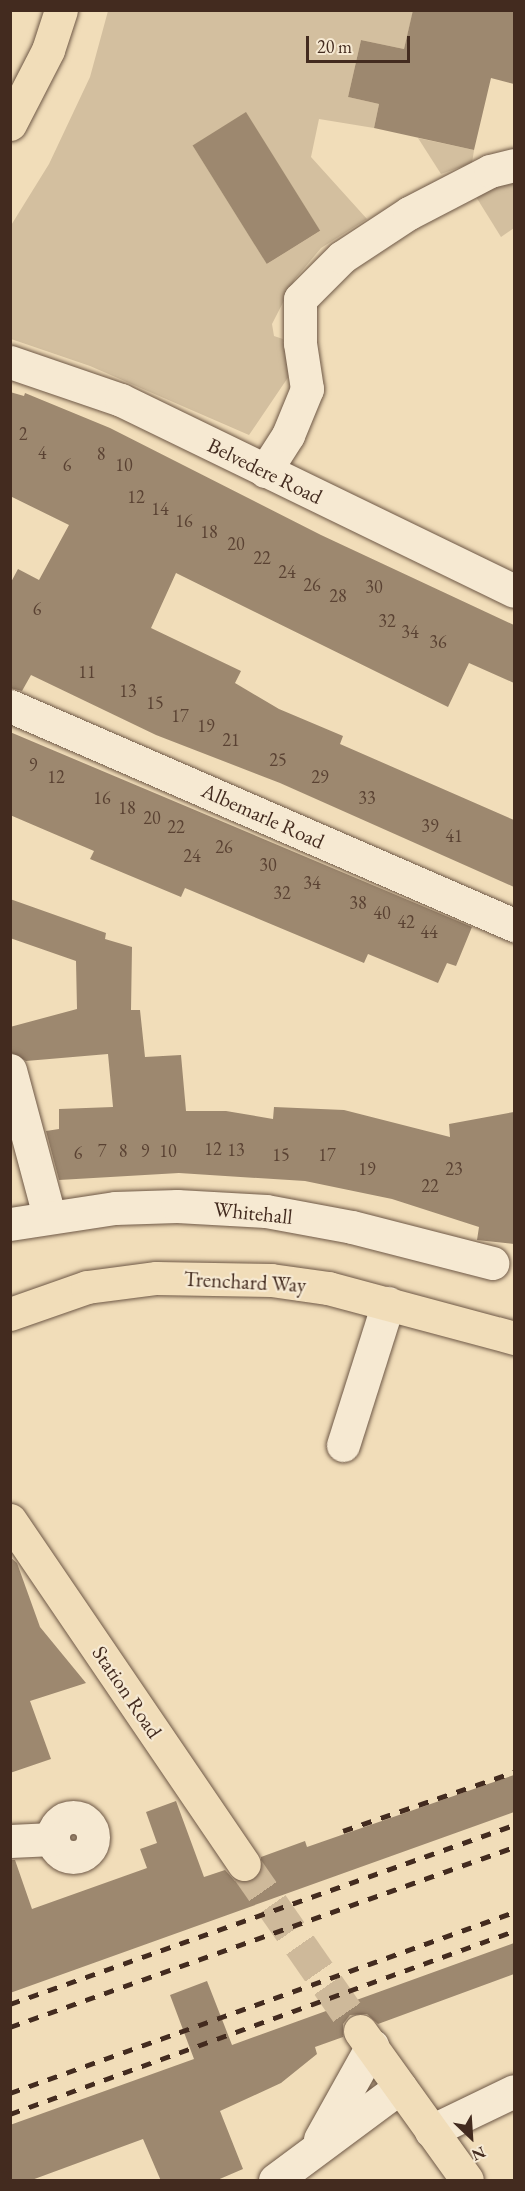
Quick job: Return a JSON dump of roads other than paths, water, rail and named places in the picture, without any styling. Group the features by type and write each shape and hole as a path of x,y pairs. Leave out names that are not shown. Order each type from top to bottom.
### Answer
{"main road":[{"path":"10,124 48,50 61,10"},
{"name":"Trenchard Way","path":"10,1314 87,1287 156,1278 271,1280 388,1303 514,1338"},
{"name":"Station Road","path":"10,1520 244,1864"},
{"path":"366,2039 467,2181"}],"street":[{"path":"265,471 288,435 307,389 300,343 300,299 342,257 409,213 490,171 514,165"},
{"name":"Belvedere Road","path":"10,362 121,400 514,591"},
{"name":"Albemarle Road","path":"10,706 514,925"},
{"path":"10,1070 49,1216"},
{"name":"Whitehall","path":"10,1224 49,1216 177,1206 266,1211 352,1227 492,1263"},
{"path":"343,1445 388,1303"},
{"path":"10,1840 53,1839"},
{"path":"311,2153 366,2039"},
{"path":"275,2181 400,2087"},
{"path":"430,2131 514,2091"}],"tunnel":[{"path":"244,1864 360,2031"}],"railway":[{"path":"343,1831 514,1772"},
{"path":"10,2004 514,1825"},
{"path":"10,2027 514,1847"},
{"path":"10,2093 514,1912"},
{"path":"10,2114 514,1931"}]}
